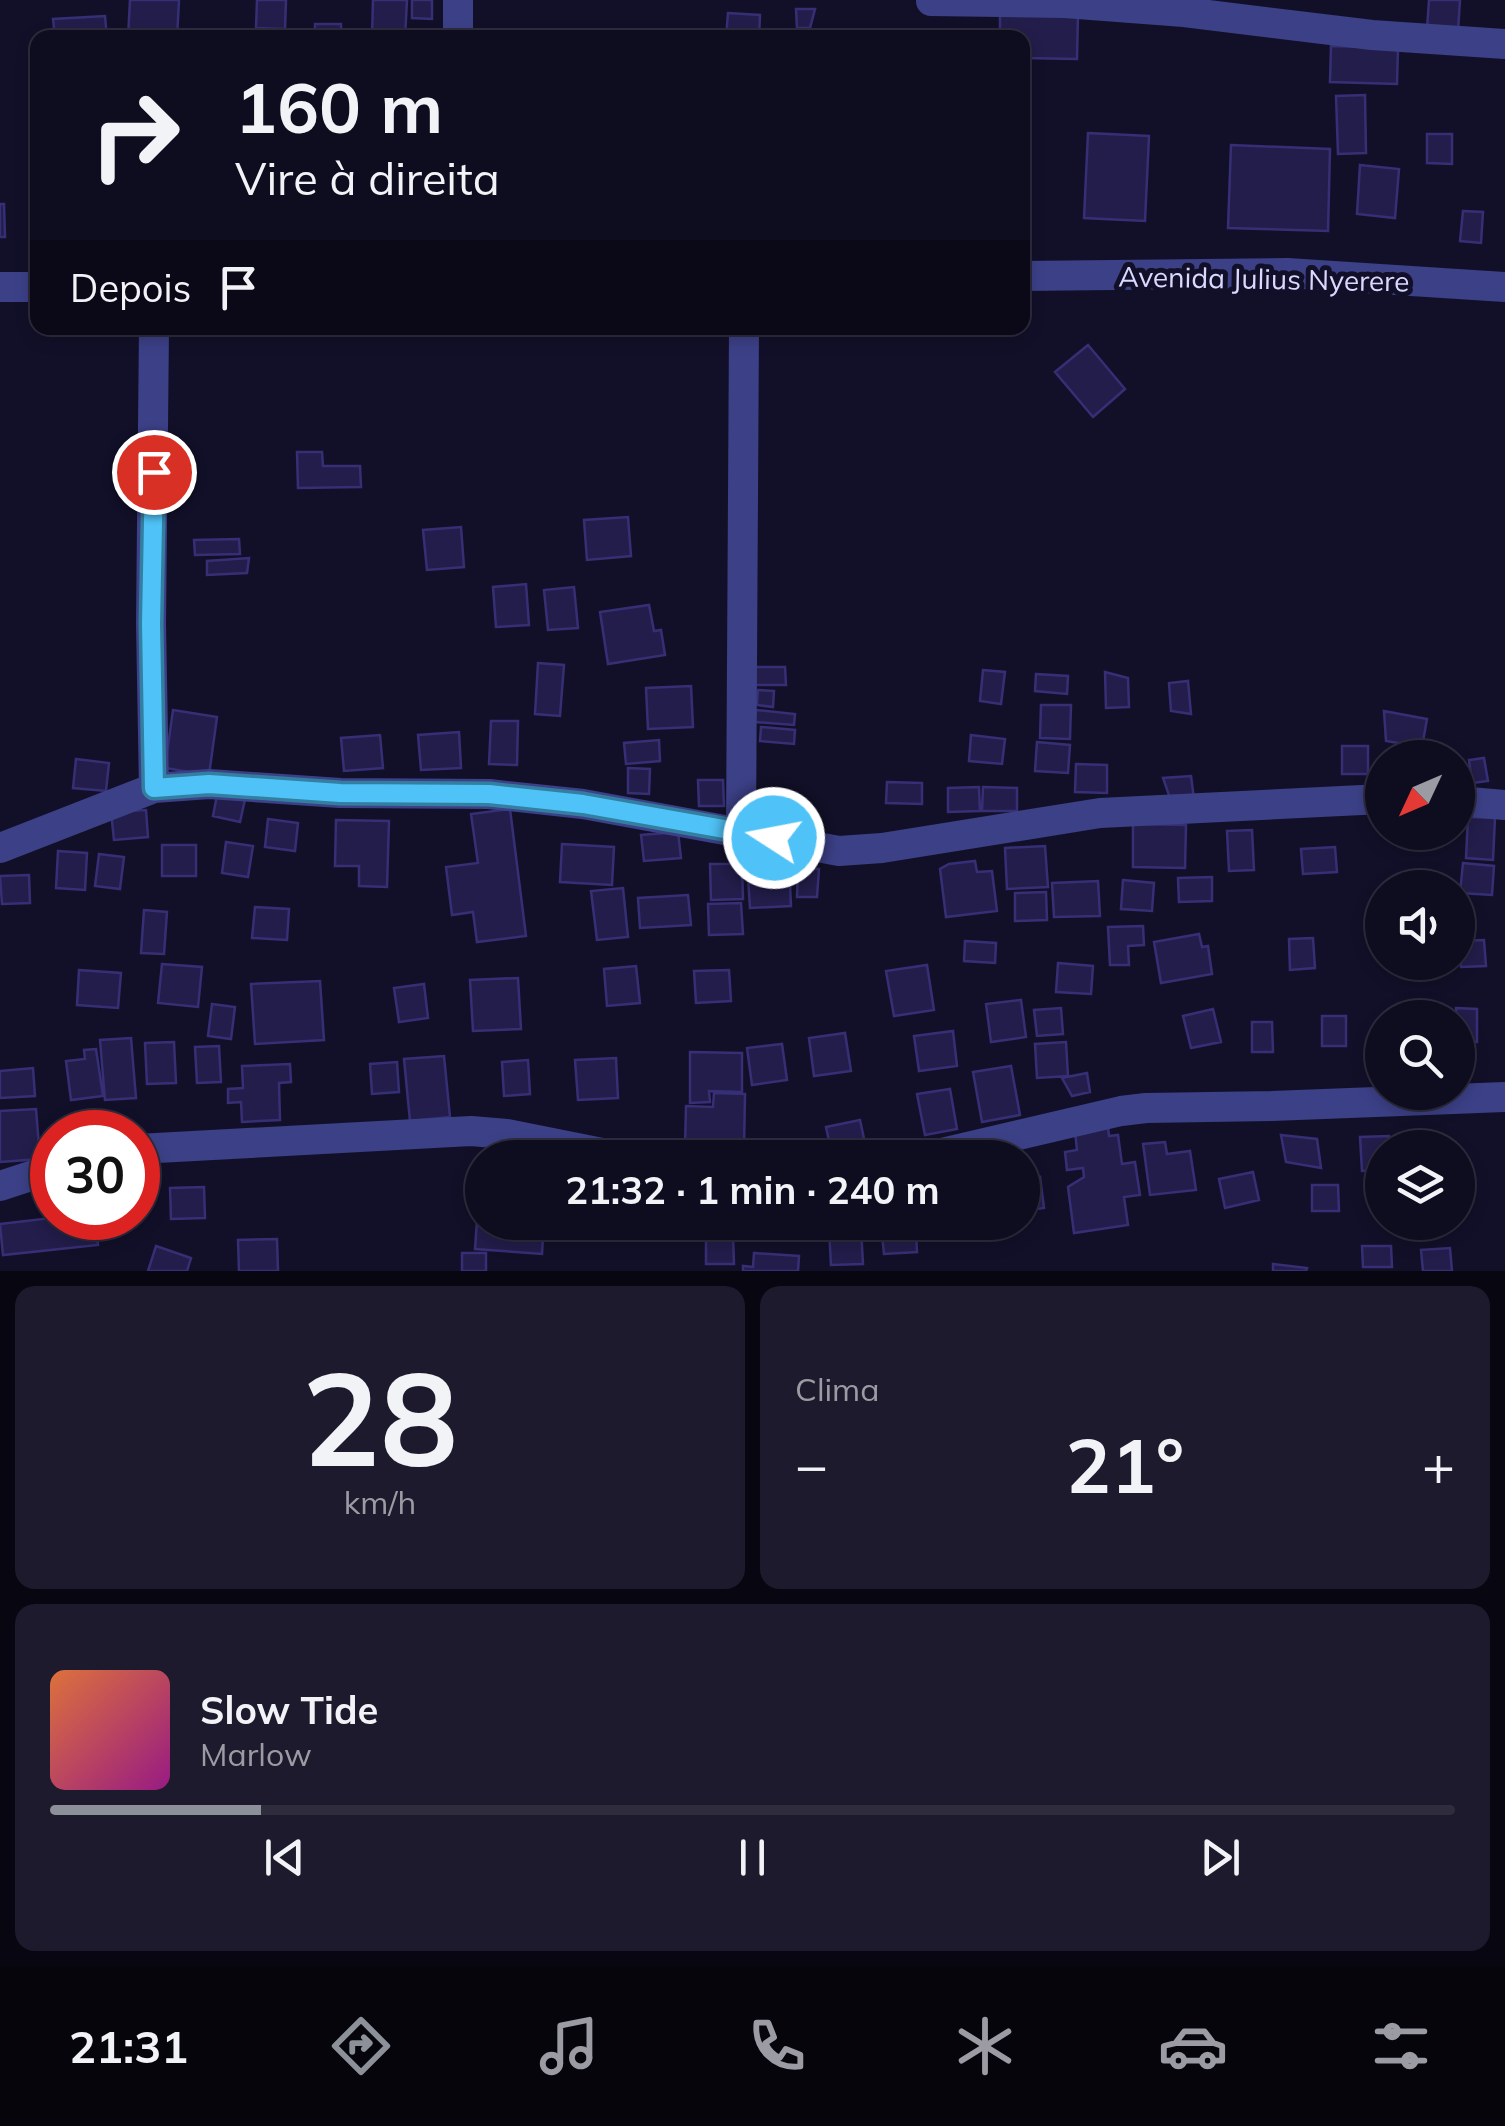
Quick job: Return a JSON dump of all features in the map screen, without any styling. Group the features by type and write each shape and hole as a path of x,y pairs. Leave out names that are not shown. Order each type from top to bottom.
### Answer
{"street":[{"path":"458,0 458,30"},
{"path":"931,1 1066,1 1372,35 1505,44"},
{"name":"Avenida Julius Nyerere","path":"1030,276 1286,273 1505,287"},
{"path":"0,287 30,287"},
{"path":"154,335 154,788"},
{"path":"742,832 744,335"},
{"path":"0,848 154,788 209,784 340,793 489,794 583,804 839,850 868,849 1100,813 1365,800"},
{"path":"1475,802 1505,805"},
{"path":"996,1140 1122,1110 1505,1097"},
{"path":"160,1148 471,1131 537,1140"},
{"path":"0,1186 30,1176"}],"building":[{"path":"130,0 179,0 177,30 128,30"},
{"path":"257,0 286,0 285,29 256,28"},
{"path":"373,0 407,0 405,30 372,30"},
{"path":"412,0 432,0 432,19 412,18"},
{"path":"1429,0 1460,0 1458,31 1427,29"},
{"path":"796,9 815,9 810,28 797,28"},
{"path":"1000,12 1078,14 1077,59 1030,58 1030,30 1000,30"},
{"path":"728,13 760,15 759,30 727,30"},
{"path":"105,16 106,30 54,30 53,19"},
{"path":"315,24 341,24 341,30 315,30"},
{"path":"1331,46 1398,48 1397,84 1330,82"},
{"path":"1365,95 1366,153 1338,154 1336,96"},
{"path":"1088,133 1149,136 1145,221 1084,218"},
{"path":"1427,134 1452,134 1452,164 1427,163"},
{"path":"1231,145 1330,149 1328,231 1228,228"},
{"path":"1360,165 1399,169 1395,218 1357,214"},
{"path":"0,204 4,204 5,237 0,237"},
{"path":"1463,211 1483,212 1481,243 1460,241"},
{"path":"1088,345 1125,389 1093,417 1055,372"},
{"path":"297,452 322,452 323,466 360,466 361,487 298,488"},
{"path":"628,517 631,556 587,560 584,520"},
{"path":"461,527 464,567 427,570 423,530"},
{"path":"239,539 240,554 195,555 194,540"},
{"path":"249,558 247,573 207,575 207,561"},
{"path":"526,584 529,625 496,627 493,587"},
{"path":"574,587 578,628 548,630 544,590"},
{"path":"649,605 654,631 661,630 665,655 608,664 600,612"},
{"path":"538,663 564,665 560,716 535,714"},
{"path":"752,667 785,667 786,685 752,685"},
{"path":"983,670 1005,672 1001,704 980,701"},
{"path":"1105,672 1128,678 1129,707 1106,708"},
{"path":"1036,674 1068,676 1067,694 1035,691"},
{"path":"1188,681 1191,714 1171,711 1169,683"},
{"path":"691,686 693,727 648,729 646,688"},
{"path":"758,690 774,691 773,707 757,705"},
{"path":"1041,705 1071,705 1070,739 1040,738"},
{"path":"173,710 217,717 209,775 165,768"},
{"path":"756,710 795,714 794,725 755,722"},
{"path":"1384,711 1427,719 1423,740 1386,740"},
{"path":"491,721 518,721 517,765 489,764"},
{"path":"761,727 795,730 794,744 760,741"},
{"path":"459,732 461,768 421,770 418,735"},
{"path":"380,735 383,768 344,771 341,738"},
{"path":"971,735 1005,739 1002,764 969,761"},
{"path":"659,740 660,761 626,764 624,743"},
{"path":"1037,742 1070,745 1068,773 1035,771"},
{"path":"1342,746 1365,746 1365,774 1342,774"},
{"path":"1484,758 1488,781 1475,783 1475,759"},
{"path":"76,759 109,763 106,791 73,788"},
{"path":"1076,764 1107,765 1107,793 1075,792"},
{"path":"628,768 650,769 649,794 628,793"},
{"path":"1191,776 1194,799 1171,801 1163,778"},
{"path":"698,780 723,780 724,806 699,806"},
{"path":"887,782 922,783 922,804 886,803"},
{"path":"979,787 980,811 948,812 948,788"},
{"path":"983,787 1017,788 1017,811 982,811"},
{"path":"217,795 246,795 240,822 213,816"},
{"path":"510,809 526,936 477,942 473,912 452,915 446,867 478,863 471,814"},
{"path":"146,810 148,837 114,840 111,812"},
{"path":"1475,817 1495,818 1493,860 1466,858 1466,850 1475,850"},
{"path":"268,819 298,823 295,851 265,847"},
{"path":"336,820 389,821 387,887 359,886 359,866 335,866"},
{"path":"1133,824 1186,825 1185,868 1133,867"},
{"path":"1252,830 1254,870 1229,871 1227,831"},
{"path":"678,832 681,858 644,861 641,835"},
{"path":"226,842 253,846 248,877 222,873"},
{"path":"562,844 614,847 612,885 560,882"},
{"path":"162,845 196,845 196,876 162,876"},
{"path":"1045,846 1048,887 1007,889 1005,848"},
{"path":"1335,847 1337,872 1303,874 1301,849"},
{"path":"58,851 87,853 85,890 56,888"},
{"path":"99,854 124,857 120,889 95,886"},
{"path":"789,860 791,906 750,908 747,862"},
{"path":"975,861 977,872 992,871 997,911 946,917 940,869"},
{"path":"1463,863 1494,866 1492,895 1475,894 1475,870 1462,870"},
{"path":"710,864 742,864 743,899 711,900"},
{"path":"798,868 819,869 817,897 797,897"},
{"path":"29,875 30,903 2,904 0,876"},
{"path":"1212,877 1212,901 1179,902 1178,878"},
{"path":"1123,880 1154,883 1152,911 1121,909"},
{"path":"1098,881 1100,916 1054,917 1052,883"},
{"path":"623,888 628,937 597,940 591,891"},
{"path":"1046,892 1047,920 1015,921 1015,893"},
{"path":"688,895 691,925 640,928 638,898"},
{"path":"741,903 743,934 709,935 708,904"},
{"path":"255,907 289,909 287,940 252,938"},
{"path":"144,910 167,912 164,954 141,953"},
{"path":"1143,926 1144,945 1128,946 1129,965 1110,965 1108,927"},
{"path":"1199,934 1202,947 1208,946 1212,974 1161,983 1154,942"},
{"path":"1313,938 1315,968 1290,970 1289,939"},
{"path":"1475,940 1484,940 1486,966 1475,966"},
{"path":"965,941 996,943 995,963 964,961"},
{"path":"1058,963 1093,966 1091,994 1056,992"},
{"path":"162,964 202,967 198,1007 158,1003"},
{"path":"927,965 934,1010 894,1016 886,971"},
{"path":"636,966 640,1003 607,1006 604,969"},
{"path":"79,970 121,973 118,1008 77,1005"},
{"path":"729,970 731,1001 696,1003 694,971"},
{"path":"518,978 521,1029 473,1031 470,980"},
{"path":"320,981 324,1040 255,1044 251,984"},
{"path":"424,984 428,1018 399,1022 394,988"},
{"path":"1021,1000 1026,1037 991,1042 986,1004"},
{"path":"212,1004 235,1007 231,1039 208,1036"},
{"path":"1061,1008 1063,1034 1037,1036 1034,1010"},
{"path":"1213,1009 1221,1042 1191,1048 1183,1016"},
{"path":"1475,1009 1477,1009 1475,1042"},
{"path":"1322,1016 1346,1016 1346,1046 1322,1046"},
{"path":"1252,1022 1272,1022 1273,1052 1252,1052"},
{"path":"953,1031 957,1066 919,1071 914,1036"},
{"path":"845,1033 851,1071 814,1076 809,1038"},
{"path":"131,1038 136,1098 105,1100 100,1040"},
{"path":"174,1042 176,1083 147,1084 145,1043"},
{"path":"1066,1042 1068,1076 1037,1078 1035,1044"},
{"path":"782,1044 787,1080 752,1085 747,1048"},
{"path":"219,1046 221,1082 197,1083 195,1047"},
{"path":"96,1049 103,1096 71,1100 66,1061 85,1059 84,1050"},
{"path":"690,1052 742,1053 742,1092 709,1091 710,1102 690,1103"},
{"path":"444,1056 450,1117 410,1121 404,1059"},
{"path":"616,1058 618,1098 578,1100 575,1060"},
{"path":"528,1060 530,1094 504,1096 502,1062"},
{"path":"397,1062 399,1092 372,1094 370,1064"},
{"path":"290,1064 291,1082 279,1083 280,1120 242,1122 241,1102 228,1103 228,1089 243,1088 242,1066"},
{"path":"1011,1066 1020,1115 982,1122 973,1072"},
{"path":"33,1068 35,1096 0,1098 0,1071"},
{"path":"1087,1073 1090,1092 1072,1096 1062,1078"},
{"path":"950,1089 957,1129 925,1135 917,1094"},
{"path":"714,1093 745,1094 744,1140 685,1140 686,1106 713,1107"},
{"path":"36,1109 30,1110 30,1160 0,1162 0,1111"},
{"path":"860,1120 864,1140 829,1140 826,1127"},
{"path":"1108,1127 1109,1136 1118,1135 1122,1164 1135,1162 1140,1195 1124,1197 1128,1225 1074,1233 1068,1187 1084,1177 1083,1168 1067,1170 1065,1152 1077,1150 1075,1131"},
{"path":"1281,1135 1317,1139 1321,1168 1286,1162"},
{"path":"1360,1137 1365,1137 1365,1171 1362,1171"},
{"path":"1165,1142 1167,1154 1190,1151 1196,1190 1150,1195 1143,1144"},
{"path":"1253,1172 1259,1200 1225,1208 1219,1179"},
{"path":"1040,1177 1044,1208 1040,1209"},
{"path":"1312,1185 1338,1185 1339,1211 1312,1211"},
{"path":"204,1187 205,1218 171,1219 170,1188"},
{"path":"30,1221 30,1240 97,1240 98,1245 3,1255 0,1224"},
{"path":"277,1239 278,1271 239,1271 238,1240"},
{"path":"476,1240 543,1240 542,1254 475,1249"},
{"path":"706,1240 733,1240 734,1264 706,1264"},
{"path":"830,1240 862,1240 863,1264 831,1265"},
{"path":"883,1240 916,1240 917,1252 884,1254"},
{"path":"156,1246 191,1258 187,1271 148,1271"},
{"path":"1362,1246 1391,1246 1392,1267 1363,1267"},
{"path":"1450,1248 1452,1271 1423,1271 1421,1250"},
{"path":"462,1253 486,1253 486,1271 462,1271"},
{"path":"754,1253 799,1256 798,1271 743,1271 743,1266 753,1267"},
{"path":"1273,1264 1307,1268 1273,1271"}],"route":[{"path":"154,472 154,788 209,784 340,793 489,794 583,804 774,838"}]}
